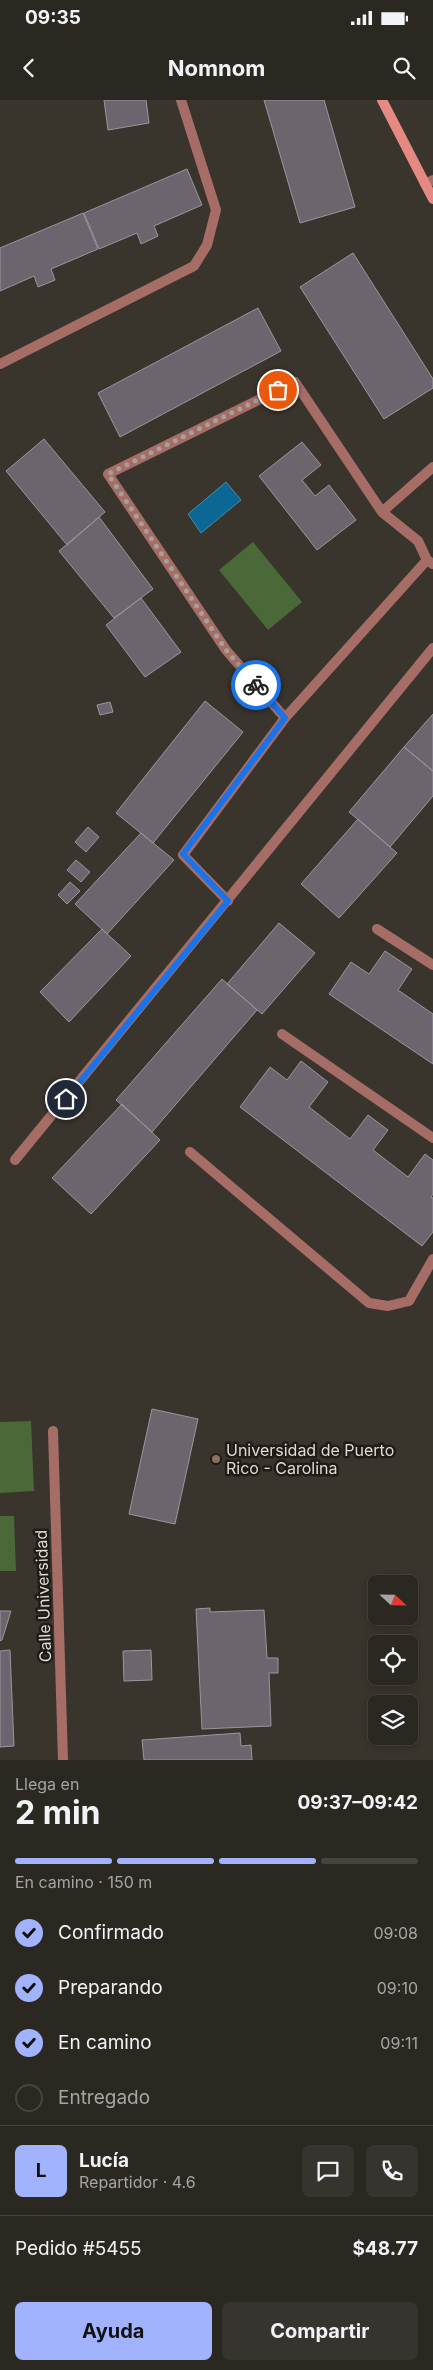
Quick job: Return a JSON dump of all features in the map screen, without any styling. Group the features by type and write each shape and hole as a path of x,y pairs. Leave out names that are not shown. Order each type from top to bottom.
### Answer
{"street":[{"path":"0,364 194,266 207,244 216,210 181,100"},
{"path":"382,100 429,182 433,198"},
{"path":"228,901 183,854 285,718 430,562 418,541 382,512 295,382 108,474 226,650 285,718"},
{"path":"382,512 433,468"},
{"path":"15,1160 433,648"},
{"path":"377,929 433,965"},
{"path":"282,1034 433,1138"},
{"path":"190,1152 369,1302 388,1306 409,1301 433,1259"},
{"name":"Calle Universidad","path":"53,1431 63,1760"}],"green space":[{"path":"253,542 302,602 268,630 219,570"},
{"path":"31,1421 34,1491 0,1493 0,1422"},
{"path":"0,1516 14,1516 16,1571 0,1571"}],"water":[{"path":"226,482 241,500 201,533 188,514"}],"building":[{"path":"104,100 146,100 149,123 108,130"},
{"path":"264,100 324,100 355,207 300,223"},
{"path":"187,169 202,205 154,226 158,236 141,244 137,233 99,249 84,213"},
{"path":"83,213 98,249 51,269 55,280 38,287 34,276 0,291 0,248"},
{"path":"353,253 433,379 433,388 384,419 300,287"},
{"path":"258,308 281,351 120,437 98,393"},
{"path":"44,439 105,512 67,545 6,471"},
{"path":"302,442 321,465 302,480 315,496 329,485 356,520 317,550 259,476"},
{"path":"99,517 153,589 114,618 59,551"},
{"path":"141,598 181,652 145,677 106,625"},
{"path":"205,701 243,732 153,843 116,813"},
{"path":"110,702 113,712 100,715 97,705"},
{"path":"433,714 433,771 404,747"},
{"path":"404,747 433,771 433,796 390,847 349,812"},
{"path":"358,819 397,853 339,918 301,884"},
{"path":"88,827 99,837 86,852 75,842"},
{"path":"141,833 174,860 107,934 75,904"},
{"path":"76,860 90,872 81,882 67,870"},
{"path":"70,882 80,891 67,904 58,895"},
{"path":"279,923 315,953 262,1014 227,984"},
{"path":"102,929 131,956 69,1022 40,992"},
{"path":"385,951 412,969 398,990 433,1014 433,1064 329,994 351,962 369,974"},
{"path":"222,979 257,1010 152,1132 116,1100"},
{"path":"301,1061 328,1082 309,1107 350,1139 368,1115 388,1130 373,1150 408,1177 425,1154 433,1160 433,1194 431,1197 433,1198 433,1232 422,1246 240,1107 270,1067 287,1080"},
{"path":"122,1104 160,1140 91,1214 52,1178"},
{"path":"152,1409 198,1419 175,1524 129,1514"},
{"path":"210,1608 210,1612 264,1610 267,1658 278,1658 278,1673 269,1673 271,1726 202,1729 196,1609"},
{"path":"0,1611 11,1611 2,1640 0,1641"},
{"path":"10,1650 14,1746 0,1747 0,1651"},
{"path":"151,1650 152,1680 124,1681 123,1651"},
{"path":"240,1733 241,1746 251,1745 252,1760 144,1760 142,1740"}],"way so far":[{"path":"256,685 226,650 108,474 278,390"}],"place":[{"name":"Universidad de Puerto Rico - Carolina","path":"216,1459"}],"route":[{"path":"66,1099 228,901 183,854 285,718 256,685"}]}
